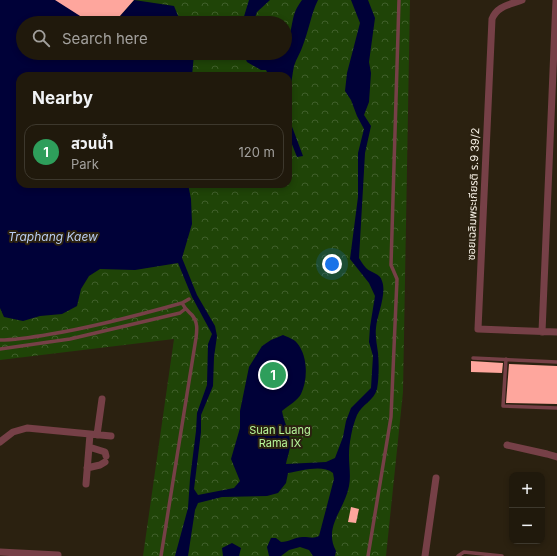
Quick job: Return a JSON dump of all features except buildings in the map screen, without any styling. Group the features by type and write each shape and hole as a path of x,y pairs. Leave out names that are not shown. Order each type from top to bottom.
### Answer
{"street":[{"name":"ซอยเฉลิมพระเกียรติ ร.9 39/2","path":"522,0 500,8 494,12 492,19 478,329 557,332"},
{"path":"542,332 556,0"},
{"path":"86,484 89,447 94,434 102,399"},
{"path":"0,442 12,432 27,428 111,436"},
{"path":"507,445 557,457"},
{"path":"87,468 100,465 105,459 103,451 89,447"},
{"path":"425,556 436,478"},
{"path":"0,552 10,554 58,555"}],"lane":[{"path":"368,556 391,417 397,279 391,266 399,0"},
{"path":"0,340 15,340 71,331 147,313 189,299"},
{"path":"161,556 197,326 193,316 185,309 182,302"},
{"path":"0,349 70,339 180,313 185,309"},
{"path":"473,358 557,362"},
{"path":"506,359 503,406 557,408"},
{"path":"458,556 464,552 502,556"}],"green space":[{"name":"Suan Luang Rama IX","path":"0,0 410,0 403,392 386,556 143,556 174,339 0,360"}],"water":[{"name":"Traphang Kaew","path":"0,0 61,0 116,16 16,16 16,60 193,60 192,72 16,72 16,188 189,188 191,199 192,224 182,258 197,295 215,326 217,336 214,357 213,386 201,415 201,432 194,489 198,495 234,488 240,481 231,459 240,428 240,411 249,367 262,346 283,335 294,340 301,348 306,368 305,382 300,396 282,411 290,441 290,450 286,464 326,462 335,458 343,437 346,421 351,408 371,388 373,356 369,342 375,296 369,283 350,259 358,197 358,153 364,129 351,100 345,91 347,73 360,23 351,0 368,0 375,18 369,62 371,73 369,102 364,115 371,126 365,153 359,258 368,270 381,278 383,298 376,331 378,357 377,389 371,400 359,411 352,430 349,451 349,486 333,526 332,534 336,551 335,556 313,556 309,550 300,547 289,550 281,556 269,556 267,547 271,538 276,538 281,542 300,537 313,538 319,536 334,479 333,473 328,470 317,469 288,473 286,483 278,493 267,496 222,497 198,503 195,510 188,556 175,556 188,508 197,413 207,385 208,344 212,334 192,297 178,263 135,270 100,269 89,276 81,289 77,306 62,314 40,316 23,321 4,317 0,308"},
{"path":"134,0 174,6 178,16 120,16"},
{"path":"249,0 270,0 257,12 256,16 244,16"},
{"path":"302,0 318,0 302,48 294,66 292,77 292,72 267,72 266,70 261,70 247,62 246,60 292,60 292,25 294,14"},
{"path":"292,127 303,156 297,157 292,144"},
{"path":"232,543 241,548 239,556 223,556 222,548"}],"place":[{"name":"สวนน้ำ","path":"273,375"}]}
